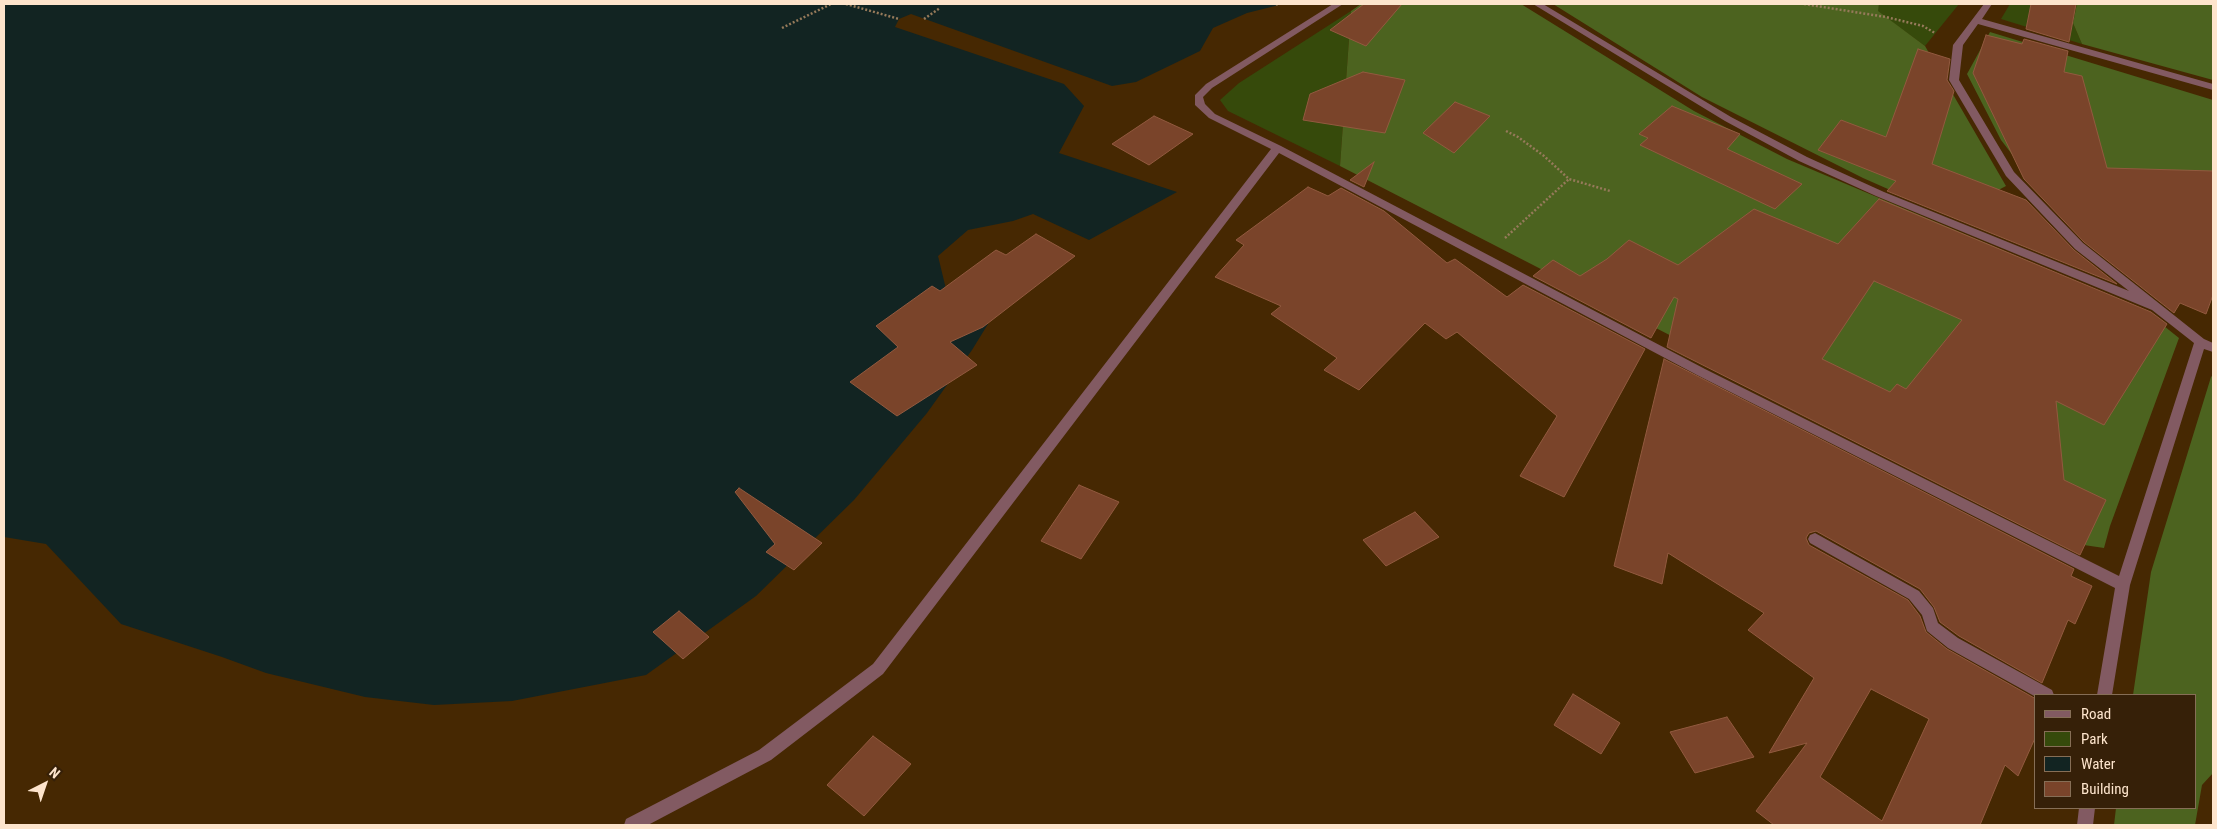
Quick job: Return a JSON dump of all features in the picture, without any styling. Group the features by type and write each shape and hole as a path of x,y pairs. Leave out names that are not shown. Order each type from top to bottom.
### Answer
{"street":[{"path":"1339,4 1209,86 1198,97 1200,105 1212,116 1277,148 1701,372 2123,586"},
{"path":"1537,4 1728,119 1803,158 1880,194 2156,307"},
{"path":"1988,4 1958,45 1954,80 2010,174 2079,246 2200,342 2213,348"},
{"path":"1975,20 2213,87"},
{"path":"632,825 765,755 878,669 1277,148"},
{"path":"2105,694 2123,586 2200,342"},
{"path":"1815,539 1914,595 1928,612 1932,627 1953,643 2045,694"},
{"path":"2085,825 2087,809"}],"path":[{"path":"782,28 831,4"},
{"path":"846,4 898,19"},
{"path":"1804,4 1886,17 1923,26 1958,45"},
{"path":"924,19 940,8"},
{"path":"1506,131 1518,137 1544,156 1569,179 1610,191"},
{"path":"1484,257 1569,179"}],"green space":[{"path":"1361,4 1521,4 1694,111 1787,159 2033,263 2164,326 2179,338 2110,526 2104,548 2077,544 1340,166 1351,11"},
{"path":"1553,4 1879,4 1878,11 1925,46 2006,186 1949,216 1863,178 1702,97"},
{"path":"1879,4 1959,4 1925,46 1877,11"},
{"path":"2010,4 2077,4 2073,23 2082,44 2001,19"},
{"path":"2077,4 2213,5 2213,80 2082,44 2073,23"},
{"path":"1351,11 1340,166 1228,111 1220,100 1239,83"},
{"path":"1990,32 2213,100 2213,180 2204,202 2213,211 2213,225 2044,196 2001,140 1967,74"},
{"path":"2213,375 2213,773 2202,785 2195,825 2114,825 2116,809 2197,809 2197,694 2133,694 2151,572"}],"water":[{"path":"4,4 1283,4 1247,13 1213,28 1200,51 1136,82 1112,86 911,14 899,19 895,27 1064,84 1084,106 1059,153 1177,192 1089,240 1033,214 1013,221 968,230 938,256 946,289 988,324 972,350 927,413 854,500 756,596 646,675 512,701 434,705 365,697 266,673 121,624 46,544 4,537"}],"building":[{"path":"1364,4 1402,4 1366,46 1330,30"},
{"path":"2031,4 2076,4 2069,42 2026,29"},
{"path":"1986,35 2022,44 2024,39 2068,51 2064,72 2082,76 2107,168 2213,171 2213,295 2206,314 2180,303 2174,313 2084,242 2024,179 1973,73"},
{"path":"1918,49 1950,59 1947,80 1954,91 1932,164 2026,200 2074,250 2117,284 1887,191 1896,181 1818,150 1841,120 1886,137"},
{"path":"1363,72 1405,80 1385,133 1303,120 1310,94"},
{"path":"1455,102 1490,116 1454,153 1423,133"},
{"path":"1672,106 1740,134 1727,149 1802,184 1775,209 1640,145 1648,138 1639,134"},
{"path":"1154,116 1193,134 1149,165 1112,144"},
{"path":"1374,162 1364,187 1350,180"},
{"path":"1308,187 1328,196 1341,188 1384,211 1447,263 1455,259 1507,297 1523,285 1645,349 1564,497 1520,476 1557,416 1457,332 1446,339 1425,323 1359,390 1324,370 1337,358 1271,314 1281,306 1215,277 1244,245 1236,240"},
{"path":"1879,199 2151,312 2167,324 2104,425 2056,401 2064,480 2106,500 2080,555 1667,347 1678,299 1674,297 1651,338 1533,276 1553,260 1580,276 1607,259 1629,240 1678,265 1754,209 1838,244","holes":["1874,281 1962,320 1906,389 1897,384 1890,392 1822,359"]},
{"path":"1036,234 1075,256 983,327 950,342 977,365 897,416 850,382 898,347 876,326 932,286 940,291 996,250 1006,255"},
{"path":"1664,359 2074,569 2071,576 2092,586 2075,624 2068,620 2042,683 1959,636 1940,622 1934,607 1920,589 1816,531 1809,533 1806,538 1809,545 1908,600 1920,616 1926,632 1947,649 2034,698 2034,740 2018,776 2005,765 1980,825 1774,825 1756,811 1807,743 1769,753 1814,678 1748,630 1764,613 1668,553 1662,584 1614,566","holes":["1871,689 1929,719 1882,821 1820,777"]},
{"path":"1079,485 1119,502 1081,559 1041,541"},
{"path":"739,488 822,543 794,570 766,552 775,544 735,492"},
{"path":"1415,512 1439,537 1386,566 1363,540"},
{"path":"679,611 709,637 683,659 653,632"},
{"path":"1573,694 1620,723 1601,754 1554,725"},
{"path":"1727,717 1754,757 1695,773 1670,732"},
{"path":"873,736 911,764 864,816 827,785"}]}
